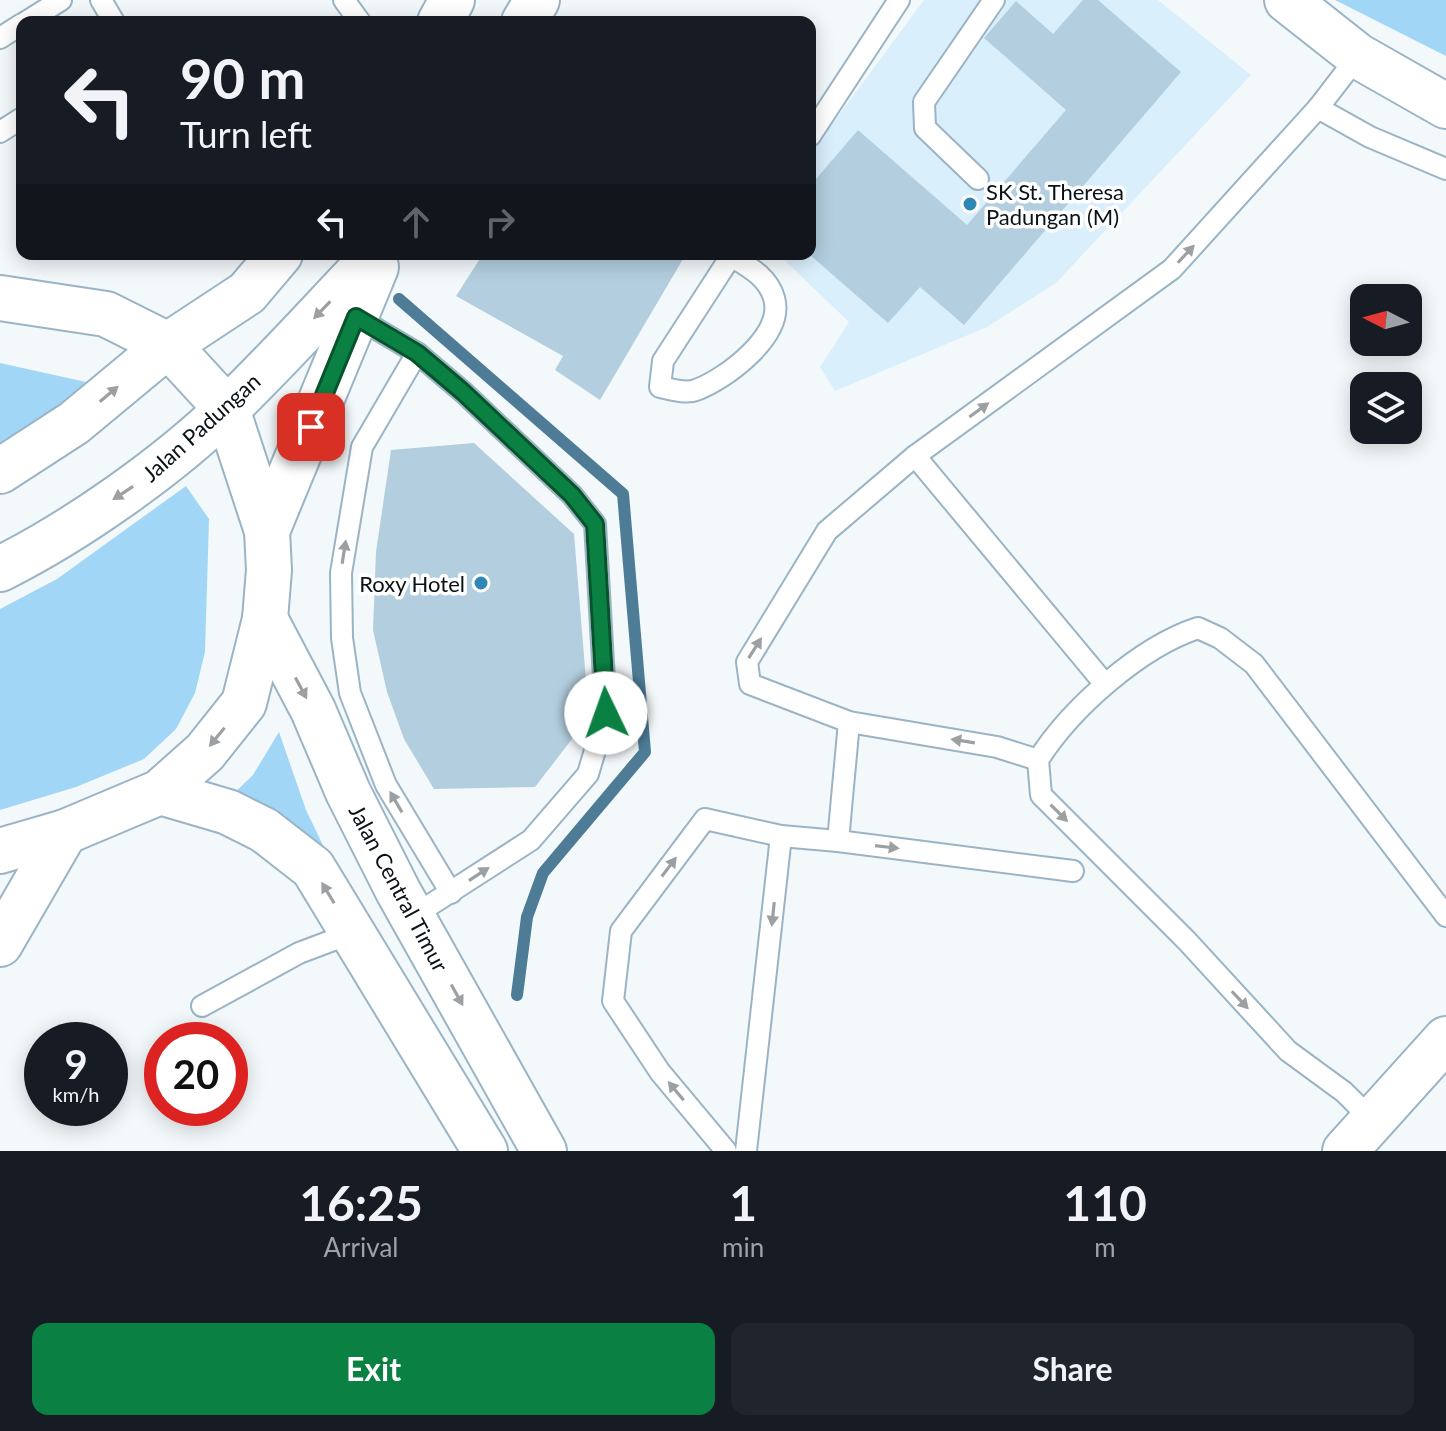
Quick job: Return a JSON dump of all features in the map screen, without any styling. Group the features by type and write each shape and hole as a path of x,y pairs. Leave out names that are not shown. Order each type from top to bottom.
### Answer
{"main road":[{"path":"1287,0 1358,56 1446,106"},
{"path":"0,471 74,423 168,345 247,293 275,260"},
{"name":"Jalan Padungan","path":"0,569 28,555 139,483 227,409 373,260"},
{"path":"267,531 377,260"},
{"path":"0,298 106,314 168,345 227,409 267,531 269,570 265,619 244,703 205,752 160,792 65,832 0,851"},
{"name":"Jalan Central Timur","path":"265,619 313,710 348,792 413,916 544,1151"},
{"path":"160,792 228,812 264,830 313,868 485,1151"},
{"path":"0,944 65,832"},
{"path":"1359,1136 1446,1039"}],"lane":[{"path":"35,16 61,0"},
{"path":"816,127 899,0"},
{"path":"978,179 925,128 924,102 994,0"},
{"path":"1038,760 997,747 849,722 750,684 747,662 827,531 915,456 1172,269 1318,108 1358,56"},
{"path":"1318,108 1370,137 1446,169"},
{"path":"729,260 663,361 660,387 693,392 736,368 772,328 775,299 761,275 739,260"},
{"path":"356,317 417,353 572,495 595,524 600,573 606,713 588,774 531,840 413,916"},
{"path":"417,353 362,447 341,573 342,638 350,693 386,785 451,893"},
{"path":"915,456 1104,683"},
{"path":"1359,1136 1344,1092 1288,1051 1187,941 1041,795 1038,760 1104,683 1177,635 1198,628 1220,638 1254,664 1446,916"},
{"path":"838,841 849,722"},
{"path":"726,1151 660,1072 613,1001 621,931 705,819 781,836 1073,871"},
{"path":"746,1151 781,836"},
{"path":"202,1006 299,953 352,933"}],"shaded area":[{"name":"SK St. Theresa Padungan (M)","path":"924,0 1158,0 1251,75 1056,283 987,327 835,391 820,367 849,322 784,260 816,260 816,146"},
{"path":"1335,0 1446,0 1446,56"},
{"path":"0,363 104,386 0,460"},
{"path":"186,486 209,519 205,652 195,693 176,729 144,759 76,787 0,810 0,609 57,579"},
{"path":"279,732 306,810 331,862 229,798 253,775"}],"building":[{"path":"1083,0 1098,0 1181,72 964,325 920,287 888,323 816,260 816,179 858,130 967,225 1066,110 984,38 1016,1 1053,34"},
{"path":"479,260 682,260 600,400 555,370 563,356 456,296"},
{"path":"474,443 574,534 589,717 535,787 434,789 404,739 387,692 373,630 376,552 391,450"}],"waterway":[{"path":"399,299 623,494 645,752 543,873 527,917 517,995"}],"place":[{"name":"SK St. Theresa Padungan (M)","path":"970,204"},
{"name":"Roxy Hotel","path":"481,583"}],"route":[{"path":"311,427 356,317 417,353 572,495 595,524 606,713"}]}
